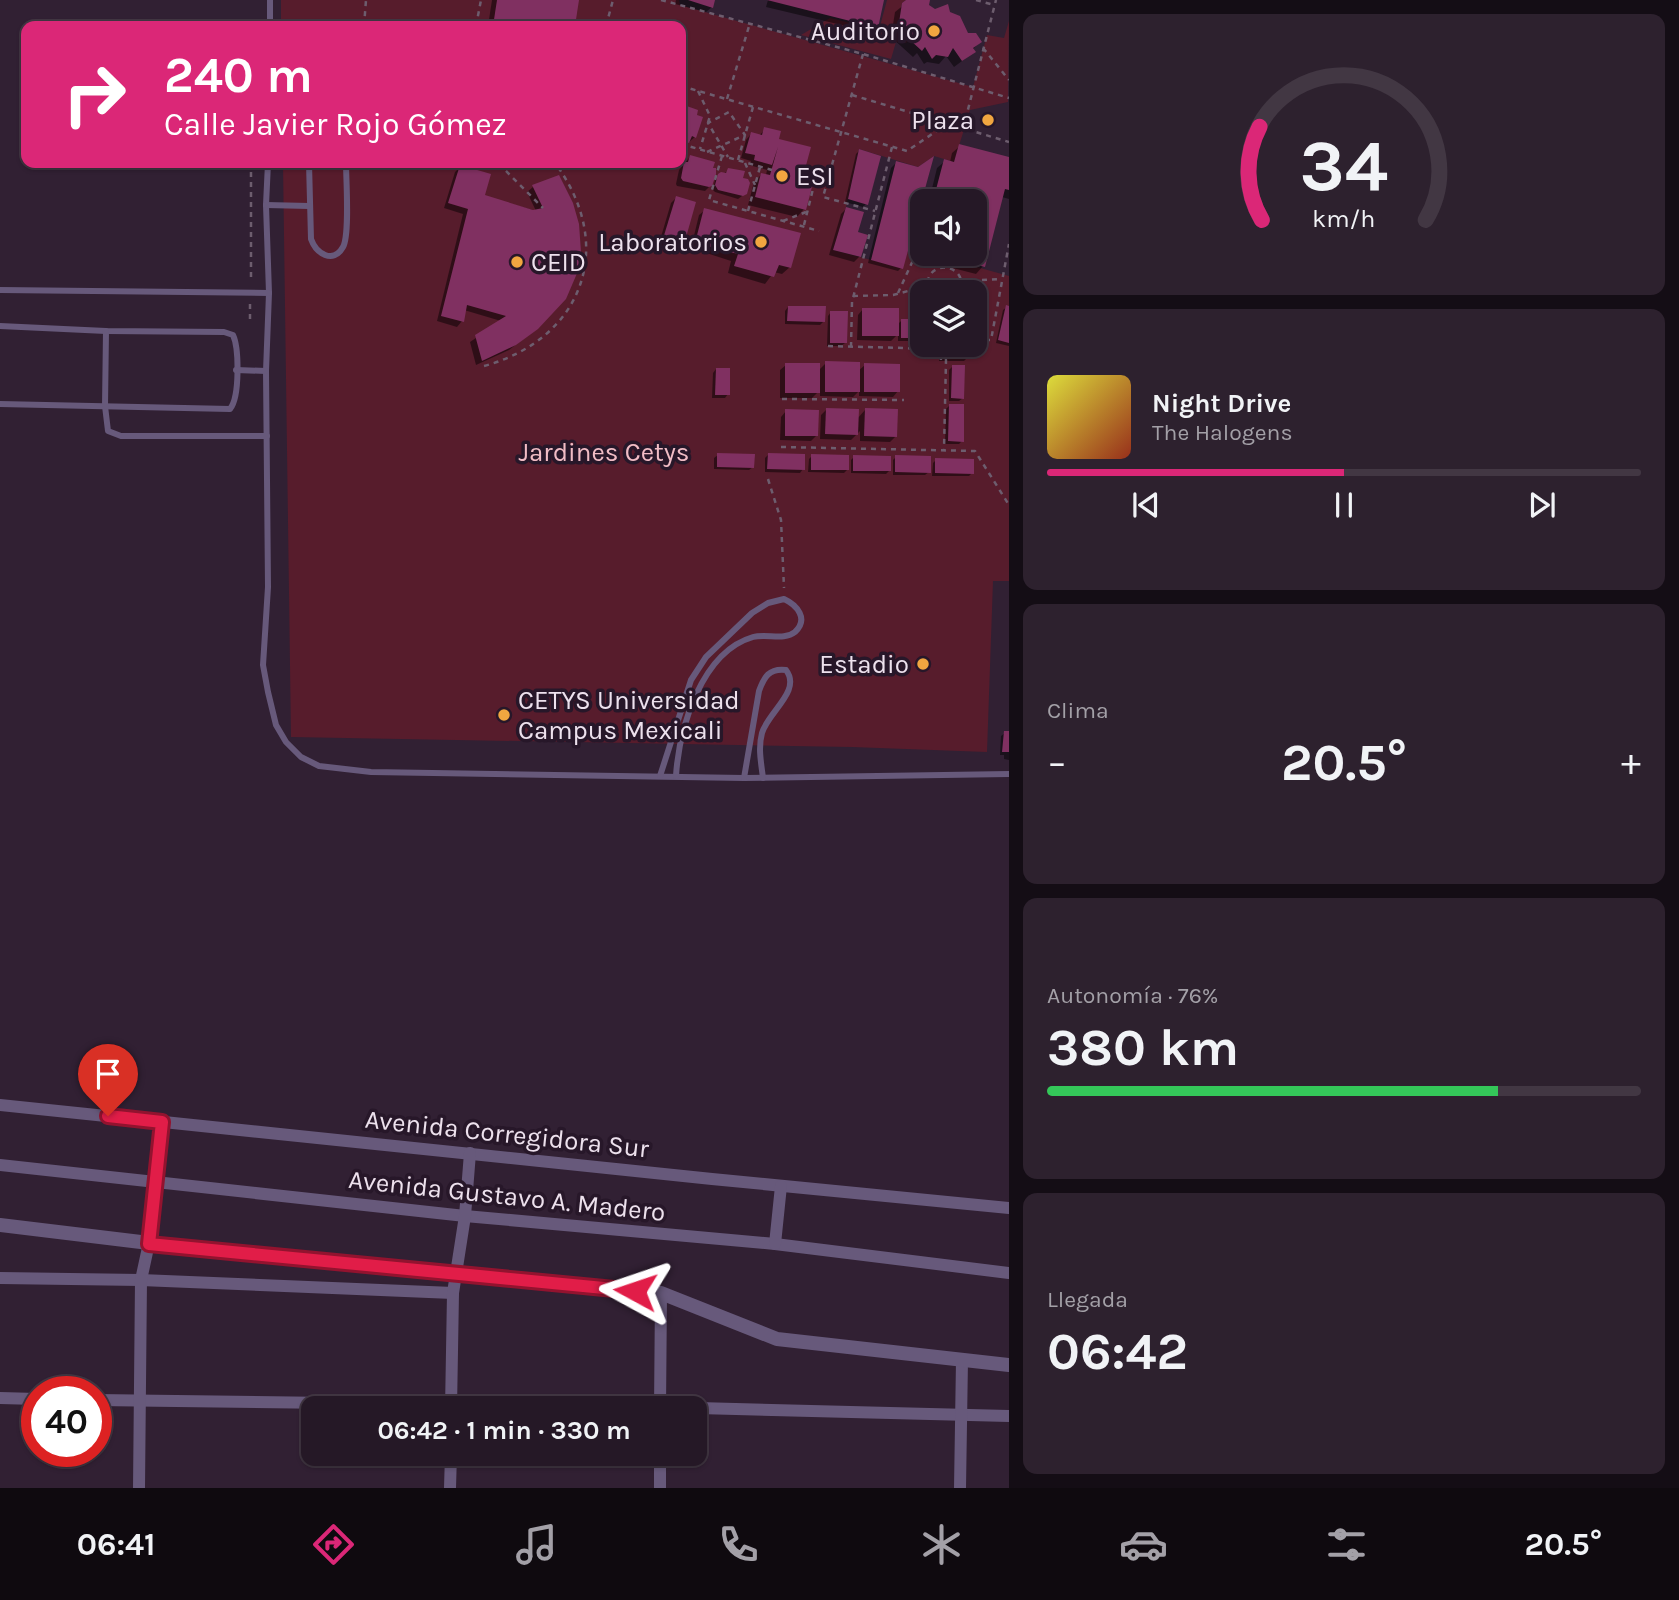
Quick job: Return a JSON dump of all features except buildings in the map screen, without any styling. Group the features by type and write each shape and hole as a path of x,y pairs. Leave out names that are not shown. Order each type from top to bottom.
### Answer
{"street":[{"name":"Avenida Corregidora Sur","path":"0,1105 1009,1208"},
{"path":"139,1488 141,1280 149,1244 162,1122"},
{"path":"451,1396 453,1293 465,1216 470,1153"},
{"name":"Avenida Gustavo A. Madero","path":"0,1165 465,1216 775,1244 1009,1273"},
{"path":"775,1244 780,1186"},
{"path":"0,1225 149,1244 661,1293 777,1339 1009,1365"},
{"path":"0,1278 141,1280 453,1293"},
{"path":"660,1396 661,1293"},
{"path":"960,1488 962,1360"},
{"path":"0,1398 21,1399"},
{"path":"112,1399 301,1403"},
{"path":"707,1409 1009,1416"},
{"path":"450,1466 450,1488"},
{"path":"660,1466 660,1488"}],"lane":[{"path":"270,0 270,21"},
{"path":"268,168 268,587 264,665 276,725 286,742 301,757 319,766 371,772 744,778 1009,774"},
{"path":"309,168 309,227 314,249 320,254 333,256 344,247 346,240 346,168"},
{"path":"267,205 309,206"},
{"path":"0,290 269,293"},
{"path":"0,326 106,331 224,332 233,335 237,344 235,399 230,409 0,404"},
{"path":"106,331 105,406 108,431 117,436 267,436"},
{"path":"236,370 266,371"},
{"path":"660,776 691,680 706,657 752,613 768,603 785,599 795,604 801,613 802,621 792,635 753,636 737,643 723,654 705,678 681,736 676,776"},
{"path":"744,778 759,691 764,678 777,669 786,670 791,676 792,684 767,721 762,735 760,750 763,778"}],"path":[{"path":"364,21 366,0"},
{"path":"477,21 481,0"},
{"path":"607,21 613,0"},
{"path":"661,0 863,54 1009,98"},
{"path":"963,130 995,2 976,0"},
{"path":"727,99 750,23"},
{"path":"983,48 1009,80"},
{"path":"863,54 823,197 875,211"},
{"path":"686,87 906,151 947,124"},
{"path":"698,91 710,116 700,149"},
{"path":"852,95 1009,142"},
{"path":"738,160 753,107"},
{"path":"708,123 729,112 745,135"},
{"path":"708,123 728,157"},
{"path":"708,152 745,135"},
{"path":"686,145 772,170"},
{"path":"851,347 853,296 892,147"},
{"path":"722,156 709,200 819,231"},
{"path":"744,162 755,185"},
{"path":"748,211 760,167"},
{"path":"251,168 251,277"},
{"path":"505,168 543,208"},
{"path":"484,366 520,352 547,332 572,304 581,286 587,249 583,222 576,200 558,168"},
{"path":"803,178 827,184"},
{"path":"803,226 815,181"},
{"path":"783,221 807,211"},
{"path":"987,340 991,340 1009,244"},
{"path":"898,293 910,266"},
{"path":"929,280 930,275 939,268 951,269 961,280"},
{"path":"982,280 1001,279"},
{"path":"853,296 910,290"},
{"path":"250,302 250,319"},
{"path":"828,346 910,347"},
{"path":"940,357 940,361 946,360 944,450"},
{"path":"782,399 904,400"},
{"path":"781,447 975,451 1009,505"},
{"path":"768,479 781,520 785,599"}],"green space":[{"name":"Jardines Cetys","path":"281,0 679,0 680,5 973,87 987,35 1004,38 1009,21 1008,102 970,110 954,162 934,156 918,167 859,149 833,250 902,268 909,248 910,266 973,266 1009,276 1009,581 993,581 987,752 291,737 283,168 686,168 686,21 281,21"},
{"path":"887,0 906,0 902,3 898,29 908,39 906,43 896,42 891,59 801,35 830,18 879,30"}],"place":[{"name":"Auditorio","path":"934,31"},
{"name":"Plaza","path":"988,120"},
{"name":"ESI","path":"782,176"},
{"name":"Laboratorios","path":"761,242"},
{"name":"CEID","path":"517,262"},
{"name":"Estadio","path":"923,664"},
{"name":"CETYS Universidad Campus Mexicali","path":"504,715"}],"route":[{"path":"108,1116 162,1122 149,1244 635,1291"}]}
